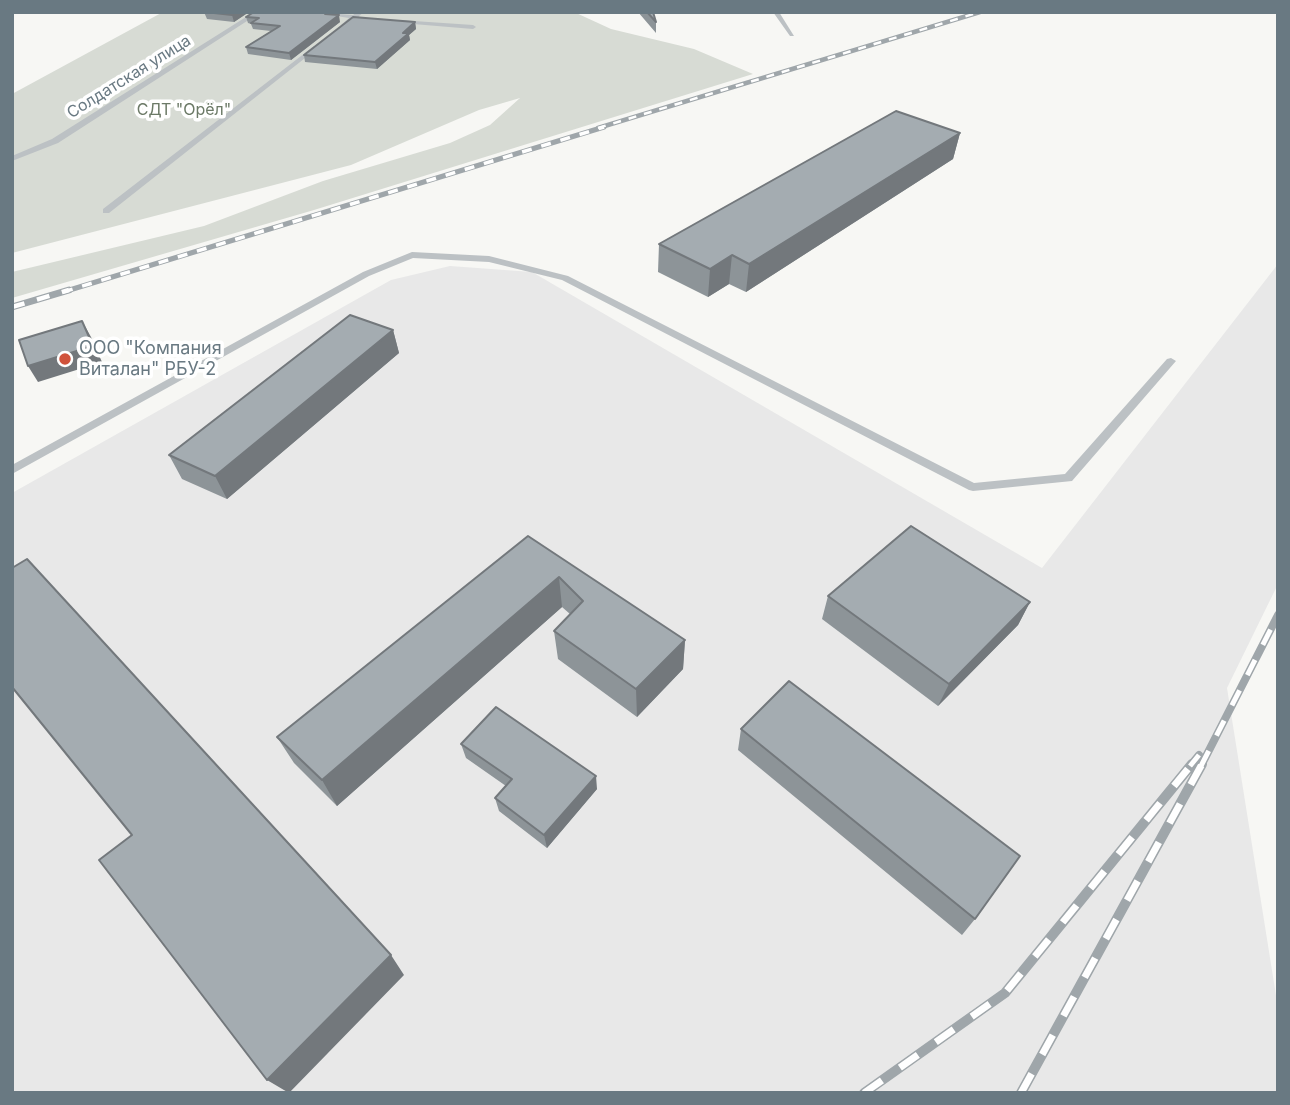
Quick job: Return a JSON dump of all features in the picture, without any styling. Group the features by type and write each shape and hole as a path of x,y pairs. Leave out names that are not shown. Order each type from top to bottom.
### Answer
{"street":[{"name":"Солдатская улица","path":"12,159 55,141 258,12"},
{"path":"314,12 358,15 368,19"},
{"path":"776,12 792,35"},
{"path":"333,34 358,15"},
{"path":"394,21 472,27"},
{"path":"106,211 322,43"},
{"path":"12,470 366,274 412,255 489,259 565,278 973,487 1068,478 1171,361"}],"shaded area":[{"path":"1278,264 1278,584 1227,688 1278,1008 1278,1093 12,1093 12,493 391,280 450,266 532,272 1042,568"}],"green space":[{"name":"СДТ \"Орёл\"","path":"163,12 574,12 611,29 694,49 753,74 314,210 12,298 12,272 204,226 323,181 450,143 490,125 520,98 479,110 351,165 12,253 12,94"}],"building":[{"path":"205,12 236,12 232,15"},
{"path":"254,12 328,12 325,14 339,15 289,53 246,47 280,26 251,23 259,18 246,17"},
{"path":"353,17 415,22 403,33 409,33 375,62 304,55"},
{"path":"896,111 960,133 749,264 732,255 710,269 659,244"},
{"path":"350,315 393,330 215,476 169,455"},
{"path":"82,321 93,346 28,366 19,340"},
{"path":"911,526 1030,602 949,684 828,596"},
{"path":"528,536 685,640 636,689 554,631 583,601 559,577 322,780 277,737"},
{"path":"27,559 391,955 267,1080 99,860 132,835 12,687 12,568"},
{"path":"789,681 1020,856 975,919 741,729"},
{"path":"496,707 596,776 544,835 495,798 512,779 461,744"}],"railway":[{"path":"598,128 980,12"},
{"path":"63,292 604,127"},
{"path":"12,307 69,290"},
{"path":"1201,766 1278,615"},
{"path":"1190,766 1199,755"},
{"path":"864,1093 1005,993 1192,764"},
{"path":"1021,1093 1202,764"}],"place":[{"name":"ООО \"Компания Виталан\" РБУ-2","path":"65,359"}]}
